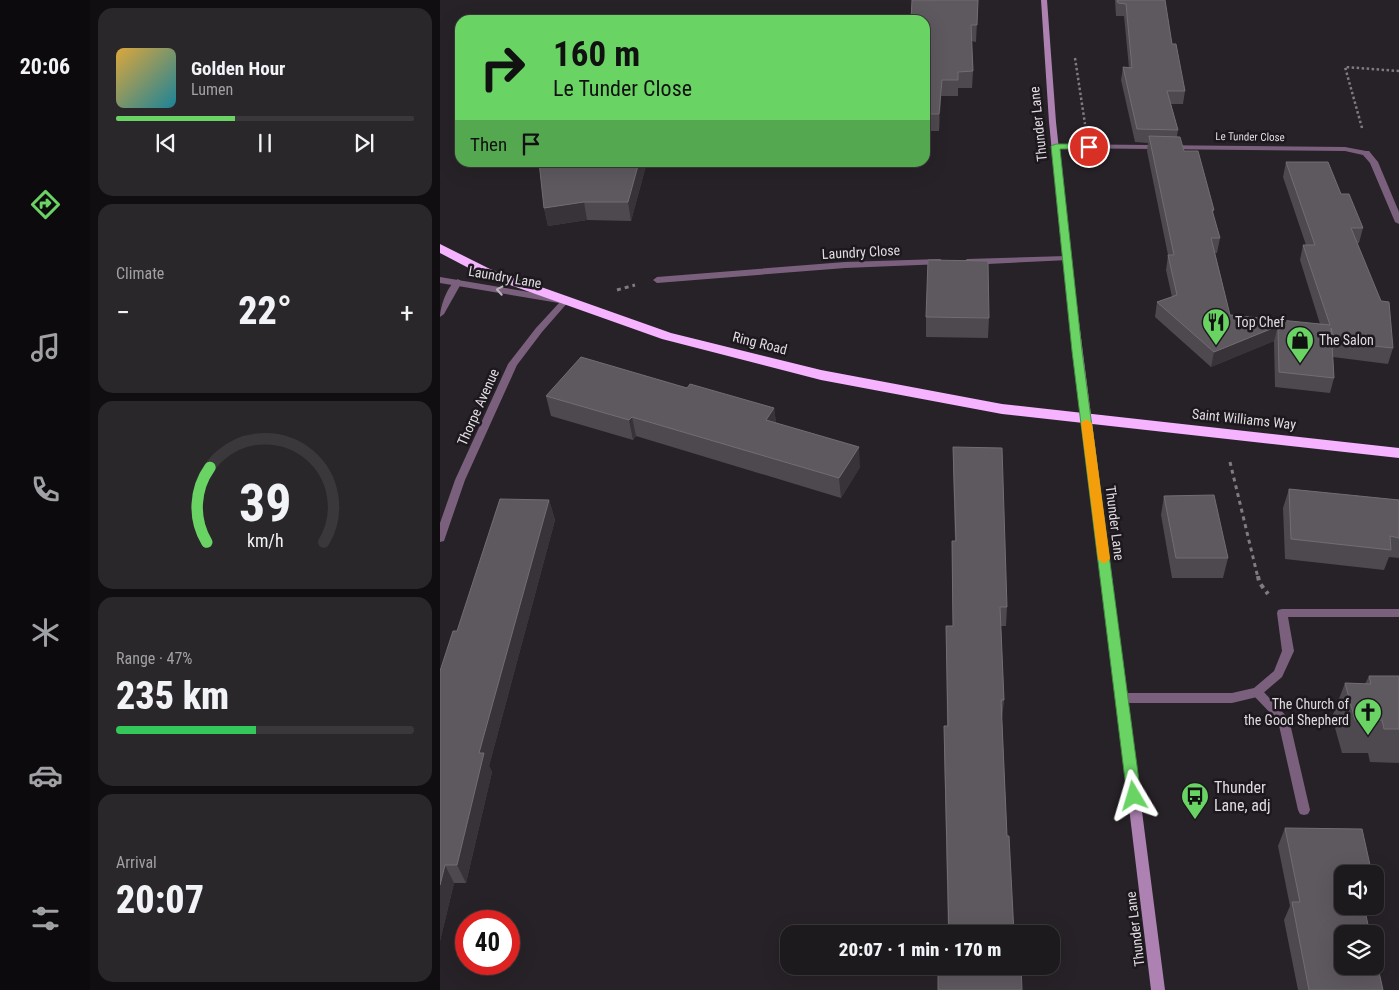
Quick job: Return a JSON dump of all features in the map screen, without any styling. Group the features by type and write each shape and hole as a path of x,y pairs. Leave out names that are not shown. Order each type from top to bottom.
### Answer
{"highway":[{"name":"Ring Road","path":"440,248 486,272 667,336 821,375 1002,409 1086,419"},
{"name":"Saint Williams Way","path":"1086,419 1399,453"}],"street":[{"name":"Thunder Lane","path":"1044,0 1047,57 1066,258 1123,698 1158,990"},
{"name":"Le Tunder Close","path":"1056,146 1345,149 1366,153"},
{"path":"1366,153 1374,162 1399,222"},
{"path":"960,262 1066,258"},
{"name":"Laundry Close","path":"657,280 845,265 951,262"},
{"name":"Laundry Lane","path":"440,280 565,301"},
{"path":"440,314 458,282"},
{"name":"Thorpe Avenue","path":"440,538 460,480 513,364 539,330 565,301"},
{"path":"1123,698 1232,698 1257,692 1278,674 1288,651 1282,613 1399,613"},
{"path":"1257,692 1283,719 1304,810"}],"path":[{"path":"1074,49 1089,147"},
{"path":"1366,153 1366,143 1345,67 1399,71"},
{"path":"1230,461 1259,582 1282,613"}],"building":[{"path":"912,0 978,0 977,25 971,25 973,71 958,72 958,80 942,80 939,114 930,114 930,15 911,15"},
{"path":"1117,0 1165,0 1172,44 1176,44 1185,91 1167,91 1178,130 1137,129 1123,67 1132,68 1126,4 1118,3"},
{"path":"1149,136 1180,137 1184,151 1198,151 1220,238 1211,238 1230,315 1330,325 1303,245 1315,245 1286,162 1328,162 1341,194 1349,194 1363,228 1351,228 1381,301 1389,302 1393,348 1335,342 1331,328 1334,378 1279,372 1278,326 1214,352 1157,302 1177,295 1168,255 1174,255"},
{"path":"540,167 638,167 628,202 584,202 544,208"},
{"path":"928,260 988,261 989,318 926,317"},
{"path":"581,357 687,388 690,384 774,408 766,420 859,447 839,478 632,417 629,420 546,396"},
{"path":"953,447 1002,448 1007,607 1000,607 1004,700 1001,700 1007,836 1009,836 1014,925 949,925 944,726 948,726 946,626 953,626 952,541 956,541"},
{"path":"1289,489 1399,500 1399,538 1390,536 1391,550 1291,539"},
{"path":"1214,495 1228,558 1176,558 1164,496"},
{"path":"500,499 549,500 479,753 484,753 457,865 445,865 440,885 440,671 453,631 457,631"},
{"path":"1369,676 1399,676 1399,729 1384,729 1382,720 1355,720 1345,683 1371,684"},
{"path":"1285,828 1362,829 1370,865 1334,865 1334,915 1366,915 1368,925 1334,925 1334,975 1380,975 1383,990 1309,990 1292,902 1300,902"},
{"path":"938,975 1021,975 1022,990 938,990"}],"slow traffic":[{"path":"1086,423 1104,559"}],"place":[{"name":"Top Chef","path":"1216,346"},
{"name":"The Salon","path":"1300,364"},
{"name":"The Church of the Good Shepherd","path":"1368,736"},
{"name":"Thunder Lane, adj","path":"1195,820"}],"route":[{"path":"1089,147 1056,146 1077,351 1123,698 1134,796"}]}
